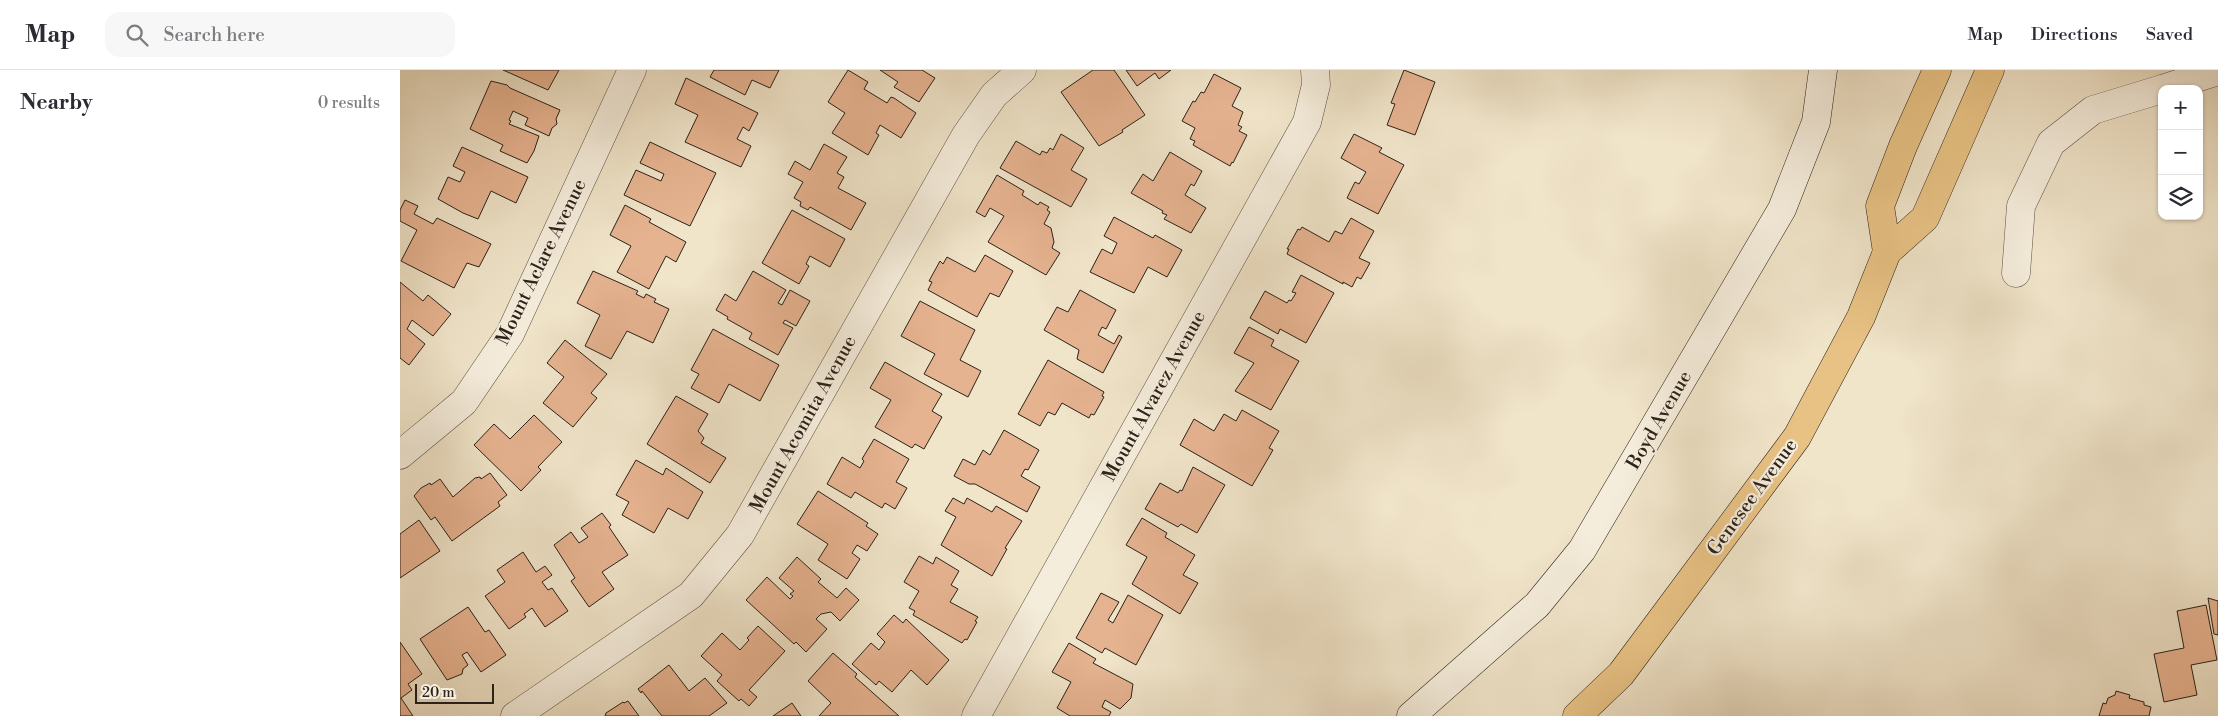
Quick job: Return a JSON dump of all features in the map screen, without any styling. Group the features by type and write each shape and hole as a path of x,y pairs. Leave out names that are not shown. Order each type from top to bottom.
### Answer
{"main road":[{"path":"1887,252 1880,206 1903,146 1937,70"},
{"name":"Genesee Avenue","path":"1576,716 1621,674 1797,437 1861,317 1887,252 1925,218 1990,70"}],"street":[{"name":"Mount Aclare Avenue","path":"400,455 464,402 510,334 632,70"},
{"name":"Mount Acomita Avenue","path":"515,716 691,595 740,535 966,134 994,95 1022,70"},
{"name":"Mount Alvarez Avenue","path":"976,716 1307,122 1316,85 1315,70"},
{"name":"Boyd Avenue","path":"1411,716 1537,605 1582,550 1782,209 1816,122 1823,70"},
{"path":"2174,85 2218,71"},
{"path":"2016,274 2021,206 2051,143 2093,110 2158,90"}],"building":[{"path":"503,70 559,70 548,90"},
{"path":"714,70 779,70 770,88 752,80 745,95 710,77"},
{"path":"848,70 868,82 864,89 887,103 891,97 894,98 916,113 901,138 880,125 876,133 879,135 868,155 832,133 845,113 828,102"},
{"path":"880,70 922,70 935,78 919,102 894,87 898,82"},
{"path":"1093,70 1114,70 1145,115 1122,130 1123,132 1099,146 1061,92"},
{"path":"1126,70 1171,70 1159,79 1155,73 1137,86"},
{"path":"1404,70 1435,82 1415,135 1387,125 1395,104 1391,103"},
{"path":"1214,74 1241,88 1232,106 1243,112 1238,125 1242,127 1239,131 1247,135 1230,166 1193,145 1195,141 1190,139 1195,128 1182,121 1193,101 1195,102 1201,92 1204,93"},
{"path":"686,78 758,113 749,131 743,127 737,139 751,146 741,167 685,142 698,115 675,104"},
{"path":"491,81 507,85 560,110 556,119 557,124 552,128 549,136 525,125 528,118 513,111 509,124 539,136 534,151 527,163 500,151 503,145 470,129"},
{"path":"1061,134 1084,148 1071,170 1087,179 1071,207 1000,168 1016,141 1040,155 1042,151 1047,153 1050,148 1053,150"},
{"path":"1354,134 1382,148 1379,152 1404,165 1378,214 1347,198 1355,182 1359,184 1366,172 1341,158"},
{"path":"650,142 716,173 690,226 624,195 636,170 661,181 664,174 640,163"},
{"path":"824,144 847,157 837,173 844,177 838,188 866,203 851,230 810,207 808,210 800,206 801,202 794,198 803,182 788,174 795,161 810,170"},
{"path":"462,147 528,177 516,203 491,191 478,219 438,199 448,177 460,182 465,172 453,166"},
{"path":"1170,152 1202,171 1194,186 1191,184 1185,195 1206,208 1191,233 1164,219 1167,215 1162,213 1163,211 1131,193 1143,174 1153,181"},
{"path":"997,175 1024,191 1022,195 1038,205 1040,202 1049,207 1047,210 1050,212 1044,224 1051,228 1054,242 1052,248 1060,253 1046,275 988,242 1004,216 990,208 985,217 976,212"},
{"path":"405,200 418,206 414,214 433,224 437,218 491,244 479,267 467,263 454,288 401,261 417,230 400,221 400,210"},
{"path":"625,205 651,219 649,222 686,242 676,262 666,256 649,289 617,272 631,246 610,235"},
{"path":"792,210 845,239 830,267 810,256 806,264 809,266 799,284 762,263"},
{"path":"1114,217 1153,238 1155,235 1182,250 1167,277 1148,267 1134,293 1090,272 1102,249 1112,254 1117,243 1104,236"},
{"path":"1351,218 1374,231 1359,258 1370,263 1361,279 1357,277 1352,287 1287,254 1289,249 1287,249 1298,229 1300,230 1302,227 1329,242 1335,231 1342,234"},
{"path":"985,255 1013,271 999,297 990,293 977,317 928,290 932,282 929,281 940,261 943,264 947,257 975,272"},
{"path":"593,271 638,291 636,294 644,298 646,294 656,299 654,302 669,309 653,343 627,331 611,359 585,346 600,315 577,303"},
{"path":"753,271 786,290 778,303 782,305 790,290 810,301 796,326 785,320 783,323 793,328 778,355 749,339 752,333 727,319 728,317 716,310 725,294 736,301"},
{"path":"1301,275 1334,293 1306,343 1280,329 1278,334 1250,318 1265,291 1287,303 1289,300 1291,301 1296,293 1292,292"},
{"path":"400,282 423,301 428,295 451,314 433,336 412,320 407,329 425,344 409,365 400,358"},
{"path":"1080,290 1116,310 1106,329 1102,327 1098,335 1114,344 1119,335 1122,337 1103,373 1077,359 1079,350 1044,330 1057,307 1068,312"},
{"path":"920,301 975,330 960,360 981,371 968,397 924,374 935,354 901,336"},
{"path":"1249,327 1274,340 1271,346 1299,361 1271,410 1235,391 1254,363 1234,353"},
{"path":"713,329 779,365 760,401 729,384 719,403 691,388 699,374 691,370"},
{"path":"565,340 607,374 591,393 597,398 573,427 543,403 564,377 547,363"},
{"path":"1048,360 1104,392 1102,396 1104,397 1094,415 1091,414 1089,418 1062,403 1055,415 1048,412 1040,426 1018,414"},
{"path":"885,362 942,394 932,411 942,417 924,449 915,444 912,448 875,427 891,400 870,388"},
{"path":"676,396 708,414 698,431 704,438 701,443 726,458 710,483 647,444"},
{"path":"1242,410 1279,431 1269,448 1273,450 1252,486 1180,445 1194,419 1214,431 1224,414 1236,421"},
{"path":"534,415 562,442 538,467 541,470 521,491 474,445 494,424 510,439"},
{"path":"1004,430 1039,450 1028,470 1025,469 1021,476 1040,487 1027,512 975,484 969,484 954,476 963,459 975,465 983,450 990,455"},
{"path":"874,439 909,459 896,482 907,488 895,509 885,503 882,508 855,492 851,498 827,484 842,457 860,468 864,461 862,459"},
{"path":"636,460 663,475 666,468 703,492 688,519 668,508 654,533 622,515 629,502 616,495"},
{"path":"1193,467 1225,485 1197,533 1181,524 1178,527 1145,509 1160,483 1178,493 1180,490 1182,491"},
{"path":"490,473 507,495 498,502 500,506 452,541 435,517 431,520 414,496 421,488 430,483 431,485 440,479 453,497 475,478 480,477 481,479"},
{"path":"818,491 868,523 866,526 878,534 867,551 857,545 852,553 860,559 847,579 818,560 828,544 797,524"},
{"path":"953,498 964,504 967,498 992,512 996,506 1022,521 1005,548 1007,549 992,576 941,545 956,517 945,511"},
{"path":"602,513 628,555 602,572 614,589 589,607 571,581 575,578 554,545 571,532 579,543 588,537 581,528"},
{"path":"1142,518 1167,533 1165,537 1195,555 1183,575 1198,583 1180,614 1132,584 1147,557 1126,545"},
{"path":"419,520 440,551 400,578 400,534"},
{"path":"523,552 536,572 545,566 552,575 542,582 548,590 552,588 568,611 545,627 532,608 524,614 526,617 509,629 485,596 505,582 497,570"},
{"path":"919,556 933,564 936,557 959,571 951,585 958,589 950,602 978,617 967,640 965,639 962,643 913,615 915,611 909,608 919,591 904,582"},
{"path":"797,557 821,579 818,582 837,598 846,588 859,600 840,621 831,612 821,614 816,619 827,629 806,652 796,642 794,644 746,600 767,577 790,599 793,596 790,594 794,591 779,578"},
{"path":"1101,593 1119,602 1108,620 1113,623 1128,595 1163,615 1136,665 1105,648 1102,653 1076,638"},
{"path":"2208,598 2218,601 2218,635 2214,634"},
{"path":"2206,605 2217,660 2191,665 2197,695 2164,702 2154,654 2184,648 2177,611"},
{"path":"468,607 485,632 489,630 506,655 481,672 467,652 462,655 468,665 463,669 462,674 447,680 420,639"},
{"path":"894,615 903,623 906,619 949,660 927,685 911,670 892,692 879,681 876,685 852,664 871,643 879,650 885,642 877,634"},
{"path":"758,626 785,651 749,690 757,697 749,706 741,699 739,701 717,681 722,675 701,656 722,633 740,650 749,640 747,638"},
{"path":"400,642 422,674 408,684 412,690 401,698 413,716 400,716"},
{"path":"1069,643 1096,659 1093,663 1133,684 1131,698 1120,709 1105,700 1102,707 1111,712 1109,716 1070,716 1057,708 1071,682 1052,672"},
{"path":"833,653 857,674 855,677 899,716 819,716 831,703 808,681"},
{"path":"669,665 689,691 705,678 727,703 709,716 662,716 642,691 641,693 638,689"},
{"path":"2116,691 2130,695 2129,698 2144,702 2144,705 2151,707 2149,716 2099,716 2103,703 2106,704 2108,698 2115,695"},
{"path":"628,701 639,716 605,716 606,713 623,702"},
{"path":"792,703 801,716 773,716"}]}
